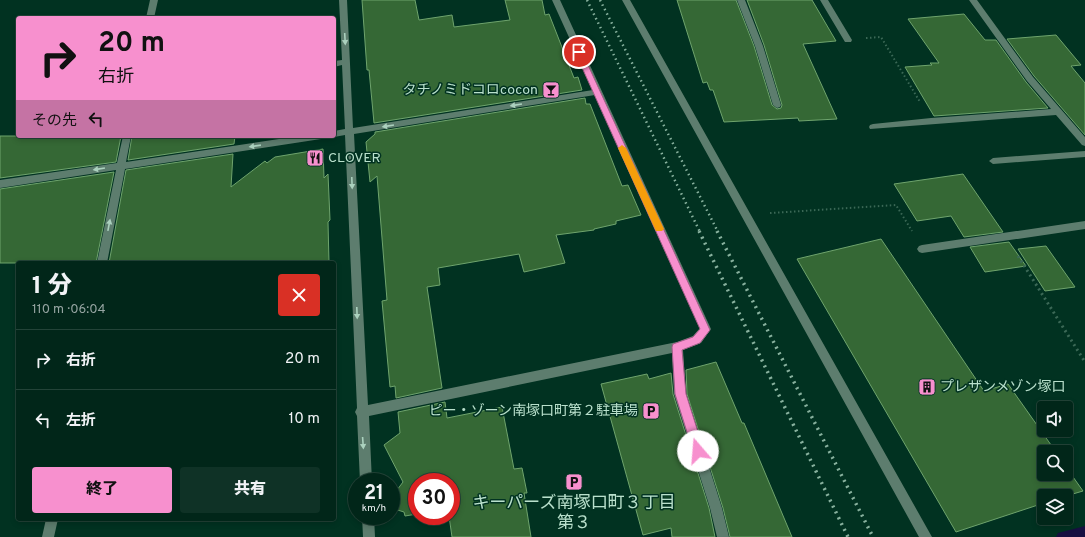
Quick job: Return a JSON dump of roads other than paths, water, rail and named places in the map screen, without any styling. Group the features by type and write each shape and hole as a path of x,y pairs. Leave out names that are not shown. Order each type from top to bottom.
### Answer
{"street":[{"path":"150,16 154,0"},
{"path":"343,0 350,132 361,412 365,473"},
{"path":"361,412 677,347 697,340 706,330 596,92 556,0"},
{"path":"626,0 926,537"},
{"path":"741,0 759,46 778,105"},
{"path":"824,0 848,40"},
{"path":"973,0 1013,57 1057,112 1085,143"},
{"path":"336,64 346,62"},
{"path":"336,134 596,92"},
{"path":"873,127 931,121 1057,112"},
{"path":"102,261 127,138"},
{"path":"0,184 307,138"},
{"path":"993,161 1085,154"},
{"path":"922,249 1006,238 1085,225"},
{"path":"677,347 680,394 716,508 723,537"},
{"path":"48,537 52,521"},
{"path":"368,525 369,537"}],"waterway":[{"path":"1062,537 1085,532"}],"railway":[{"path":"587,0 700,232"},
{"path":"600,0 718,232"},
{"path":"699,231 848,537"},
{"path":"717,231 873,537"}],"place":[{"name":"タチノミドコロcocon","path":"551,90"},
{"name":"CLOVER","path":"315,158"},
{"name":"プレザンメゾン塚口","path":"927,387"},
{"name":"ピー・ゾーン南塚口町第２駐車場","path":"651,411"},
{"name":"キーパーズ南塚口町３丁目 第３","path":"574,482"}]}
